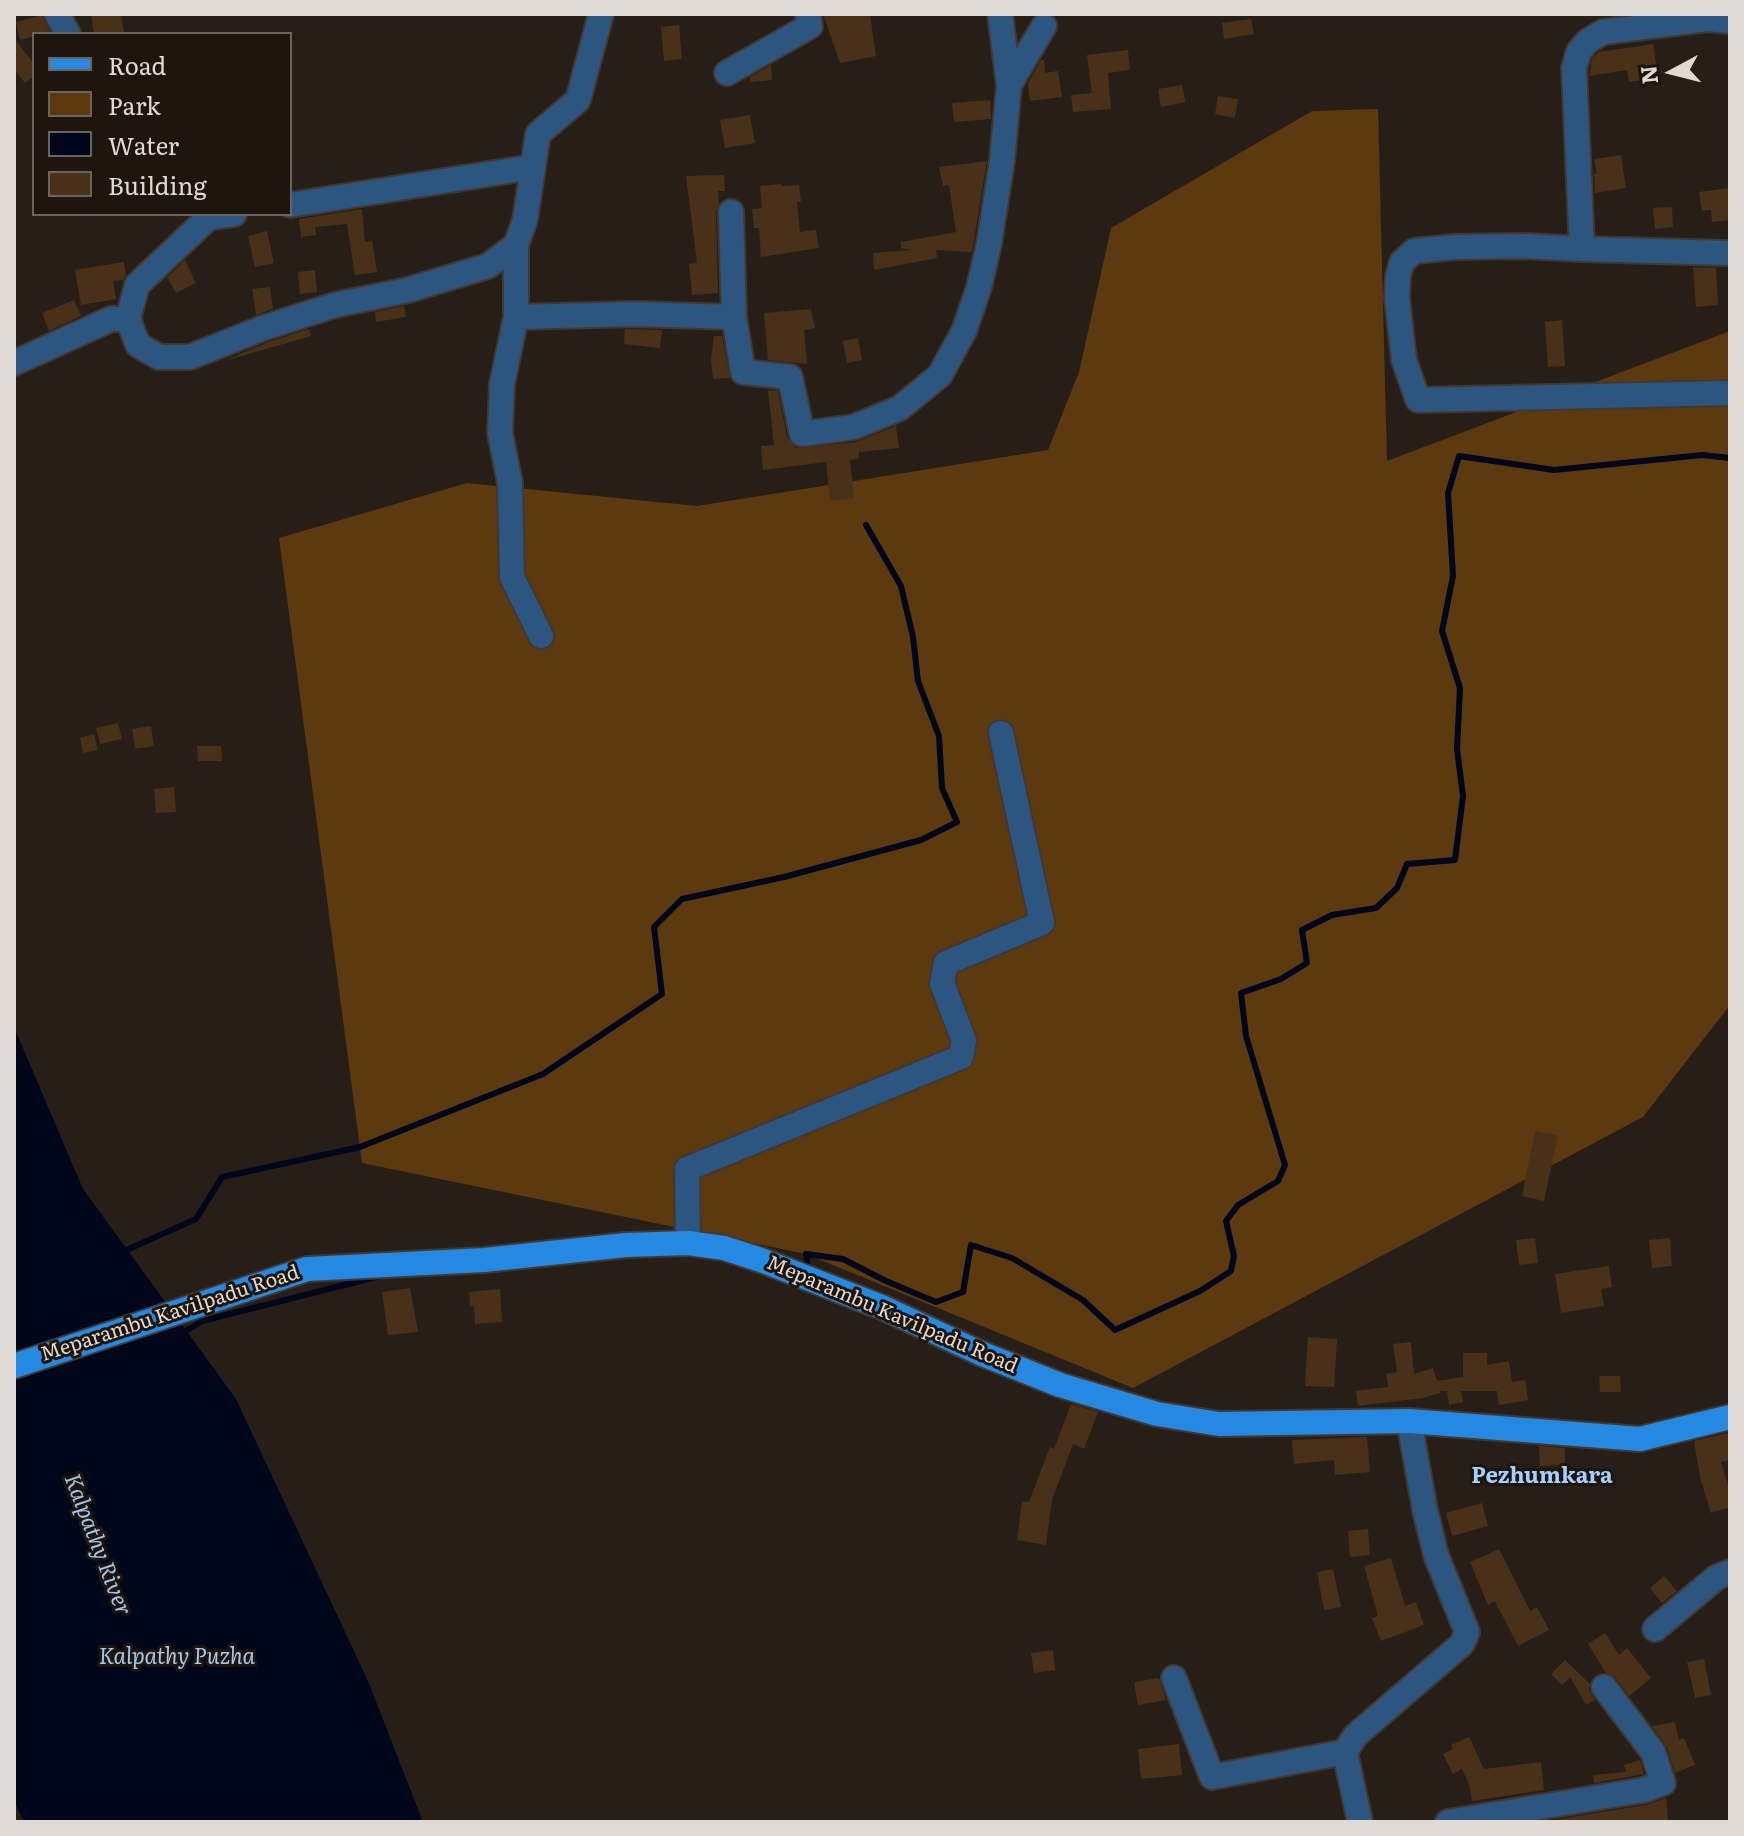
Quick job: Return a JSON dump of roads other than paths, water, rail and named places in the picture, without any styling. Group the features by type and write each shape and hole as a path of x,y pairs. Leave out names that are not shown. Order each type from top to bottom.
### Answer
{"main road":[{"name":"Meparambu Kavilpadu Road","path":"14,1366 307,1269 484,1260 626,1245 688,1243 724,1248 761,1260 884,1308 980,1353 1060,1385 1157,1414 1219,1424 1409,1421 1640,1439 1730,1417"}],"street":[{"path":"57,14 67,32"},
{"path":"541,636 512,577 510,483 500,433 502,384 516,317 516,245 525,220 538,134 578,100 601,14"},
{"path":"727,73 810,26 808,14"},
{"path":"731,212 734,317 743,372 790,377 802,434 854,427 900,408 940,375 964,331 982,273 1002,161 1009,85 1000,14"},
{"path":"1582,249 1574,68 1579,51 1603,32 1708,19 1730,21"},
{"path":"1009,85 1044,26"},
{"path":"292,205 533,167"},
{"path":"208,216 137,285 128,319 138,345 159,357 190,357 263,328 335,305 408,290 488,266 516,245"},
{"path":"1727,253 1524,246 1414,251 1402,262 1397,298 1404,360 1418,400 1730,393"},
{"path":"516,317 635,314 684,318 734,317"},
{"path":"14,363 111,319 128,319"},
{"path":"688,1243 687,1169 961,1057 964,1041 942,983 946,963 1042,923 1001,733"},
{"path":"1360,1822 1345,1752 1355,1736 1424,1680 1462,1644 1467,1632 1436,1555 1409,1421"},
{"path":"1655,1629 1717,1577 1730,1572"},
{"path":"1174,1678 1212,1777 1345,1752"},
{"path":"1448,1822 1644,1790 1663,1783 1653,1752 1604,1687"}],"water":[{"name":"Kalpathy Puzha","path":"14,1027 83,1189 236,1399 368,1681 423,1822 24,1822 14,1801"}],"waterway":[{"path":"808,1270 806,1254 843,1259 936,1302 963,1292 971,1245 1012,1258 1083,1300 1115,1330 1200,1291 1231,1271 1234,1256 1226,1221 1238,1205 1278,1181 1285,1165 1246,1036 1241,993 1281,979 1307,963 1302,930 1332,915 1376,908 1397,888 1407,864 1455,860 1463,796 1457,749 1460,688 1442,631 1453,576 1448,493 1459,456 1554,470 1702,455 1730,458"},
{"path":"122,1252 196,1219 222,1177 360,1147 543,1074 662,994 654,927 682,899 784,877 921,840 957,822 942,788 939,736 918,681 913,637 901,586 866,525"},
{"path":"181,1334 202,1321 380,1276"}],"district":[{"name":"Pezhumkara","path":"1542,1477"}],"water label":[{"name":"Kalpathy River","path":"97,1545"}]}
